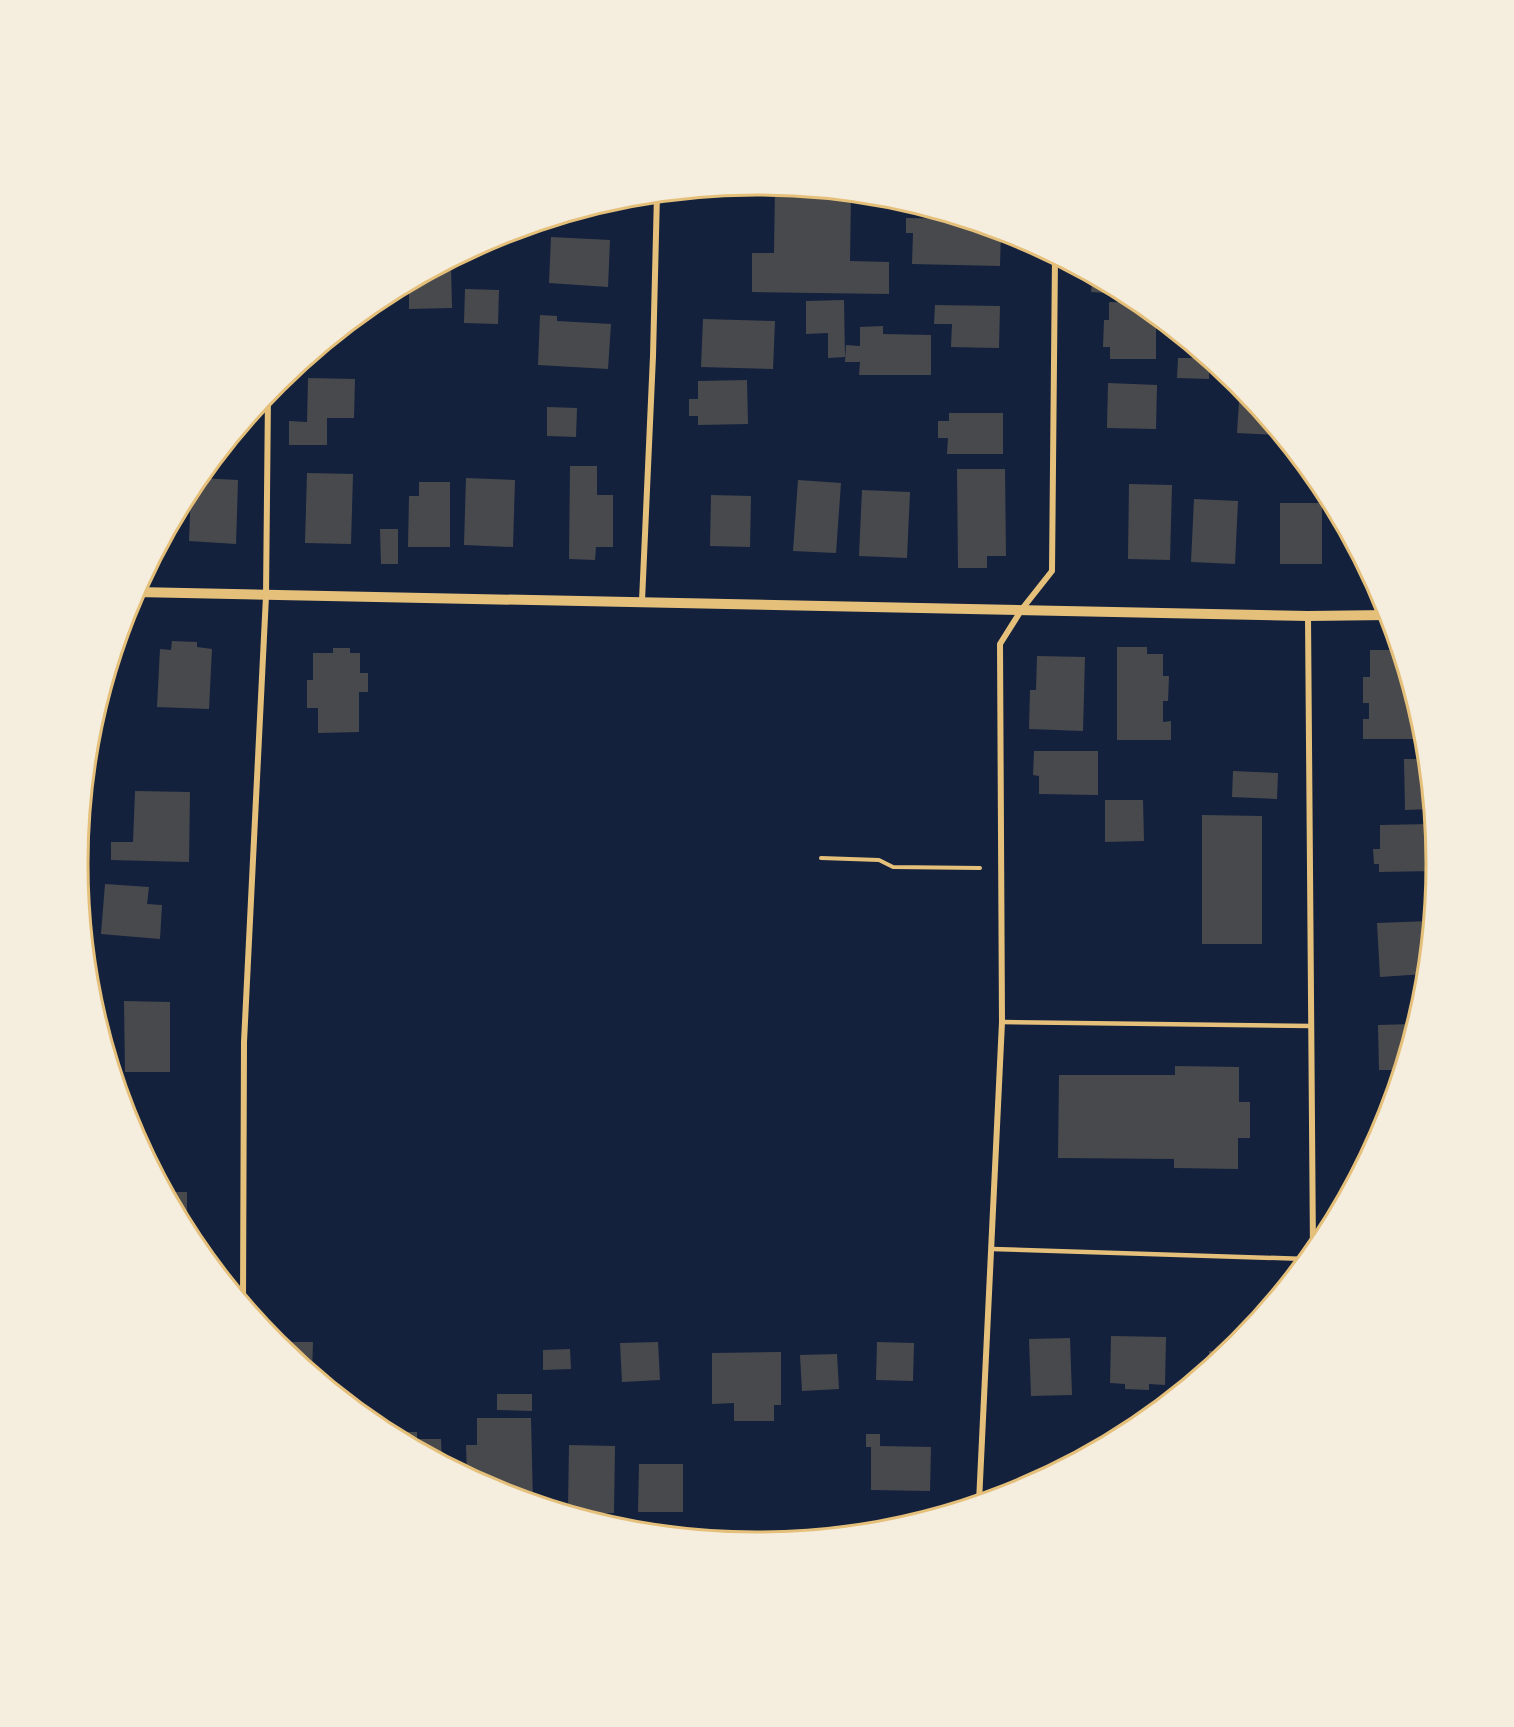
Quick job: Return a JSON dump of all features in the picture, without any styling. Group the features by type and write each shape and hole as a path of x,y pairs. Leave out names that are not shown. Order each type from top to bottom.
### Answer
{"street":[{"path":"642,601 653,356 657,203"},
{"path":"979,1494 1002,1022 1000,644 1022,609 1052,571 1055,265"},
{"path":"243,1290 244,1042 266,596 268,408"},
{"path":"146,592 1308,616 1378,615"},
{"path":"1308,616 1313,1235"}],"lane":[{"path":"1002,1022 1311,1026"},
{"path":"992,1249 1295,1259"}],"path":[{"path":"821,858 879,860 893,867 1001,868"}],"building":[{"path":"775,195 851,202 850,261 889,262 889,294 752,292 752,253 774,253"},
{"path":"906,218 932,218 972,230 1001,241 1000,266 912,264 913,233 906,233"},
{"path":"551,237 610,240 608,287 549,283"},
{"path":"451,269 452,308 409,309 409,294"},
{"path":"1092,286 1103,293 1091,292"},
{"path":"465,289 499,290 498,324 464,323"},
{"path":"844,300 845,357 828,358 828,333 806,334 806,301"},
{"path":"1109,302 1119,302 1156,327 1156,359 1110,359 1110,347 1103,347 1104,320 1109,320"},
{"path":"935,305 1000,306 999,348 951,347 952,324 934,324"},
{"path":"540,315 557,316 557,321 611,324 608,369 538,365"},
{"path":"703,319 775,321 773,369 701,367"},
{"path":"883,326 883,334 931,335 931,375 859,375 860,362 845,362 846,345 860,346 860,327"},
{"path":"1178,358 1194,358 1209,371 1209,379 1177,378"},
{"path":"308,378 355,379 354,418 327,418 327,445 289,445 289,421 307,422"},
{"path":"747,380 748,424 698,425 698,416 689,416 689,399 698,399 698,381"},
{"path":"1108,383 1157,385 1156,429 1107,428"},
{"path":"1239,401 1269,435 1237,433"},
{"path":"547,407 577,408 576,437 547,436"},
{"path":"949,413 1003,413 1003,454 947,454 948,438 938,438 938,421 949,421"},
{"path":"570,466 597,466 597,495 613,495 613,547 596,547 595,560 569,559"},
{"path":"957,469 1005,469 1006,556 987,556 987,568 958,568"},
{"path":"307,473 353,474 351,544 305,543"},
{"path":"466,478 515,480 513,547 464,545"},
{"path":"211,479 238,480 236,544 189,541 190,509"},
{"path":"798,480 841,483 836,553 793,551"},
{"path":"419,482 450,482 450,547 408,547 409,496 419,496"},
{"path":"1129,484 1172,485 1170,560 1128,559"},
{"path":"862,490 910,492 907,558 859,556"},
{"path":"711,495 751,496 750,547 710,546"},
{"path":"1194,499 1238,501 1235,564 1191,562"},
{"path":"1280,503 1320,503 1322,506 1322,564 1280,564"},
{"path":"380,529 398,529 398,564 381,564"},
{"path":"172,641 197,642 197,647 212,649 209,709 157,707 160,649 171,650"},
{"path":"1117,647 1147,647 1147,654 1163,654 1163,676 1169,676 1168,701 1163,701 1163,722 1171,721 1171,740 1117,740"},
{"path":"333,648 350,648 350,653 360,653 360,673 368,673 368,692 359,692 359,732 318,733 318,708 307,708 307,680 313,680 313,653 333,653"},
{"path":"1370,650 1390,650 1403,690 1414,739 1363,739 1363,719 1369,719 1369,703 1363,703 1363,677 1370,677"},
{"path":"1037,656 1085,657 1083,731 1029,729 1030,690 1036,690"},
{"path":"1034,751 1098,751 1098,795 1039,794 1039,776 1033,775"},
{"path":"1404,759 1417,759 1423,809 1405,810"},
{"path":"1233,771 1278,773 1277,799 1232,797"},
{"path":"135,791 190,792 189,862 111,860 111,842 133,842"},
{"path":"1105,800 1143,800 1144,841 1105,842"},
{"path":"1202,815 1262,816 1262,944 1202,944"},
{"path":"1424,824 1426,871 1379,872 1379,864 1374,864 1373,849 1380,849 1380,825"},
{"path":"105,884 149,887 147,904 162,905 160,939 101,934"},
{"path":"1423,921 1416,975 1380,977 1377,923"},
{"path":"124,1001 170,1002 170,1072 125,1072"},
{"path":"1406,1024 1393,1070 1379,1070 1378,1025"},
{"path":"1175,1066 1239,1067 1239,1102 1250,1102 1250,1138 1238,1138 1238,1169 1174,1168 1174,1159 1058,1158 1059,1075 1175,1075"},
{"path":"175,1192 187,1192 187,1212"},
{"path":"1111,1336 1166,1337 1165,1385 1149,1384 1149,1390 1125,1389 1125,1384 1110,1383"},
{"path":"1070,1338 1072,1395 1031,1396 1029,1339"},
{"path":"290,1342 313,1342 312,1363"},
{"path":"658,1342 660,1380 622,1382 620,1343"},
{"path":"877,1342 914,1343 913,1381 876,1380"},
{"path":"570,1349 571,1369 543,1370 543,1350"},
{"path":"781,1352 781,1405 774,1405 774,1421 734,1421 734,1403 712,1404 712,1353"},
{"path":"837,1354 839,1389 802,1391 800,1355"},
{"path":"497,1394 532,1394 532,1411 497,1410"},
{"path":"477,1418 531,1418 533,1493 467,1466 466,1445 477,1445"},
{"path":"407,1432 417,1432 417,1438"},
{"path":"866,1434 880,1434 880,1446 931,1447 930,1491 871,1490 871,1447 866,1447"},
{"path":"418,1439 441,1439 442,1452"},
{"path":"569,1445 615,1446 614,1513 601,1513 568,1504"},
{"path":"639,1464 683,1464 683,1512 638,1512"}]}
